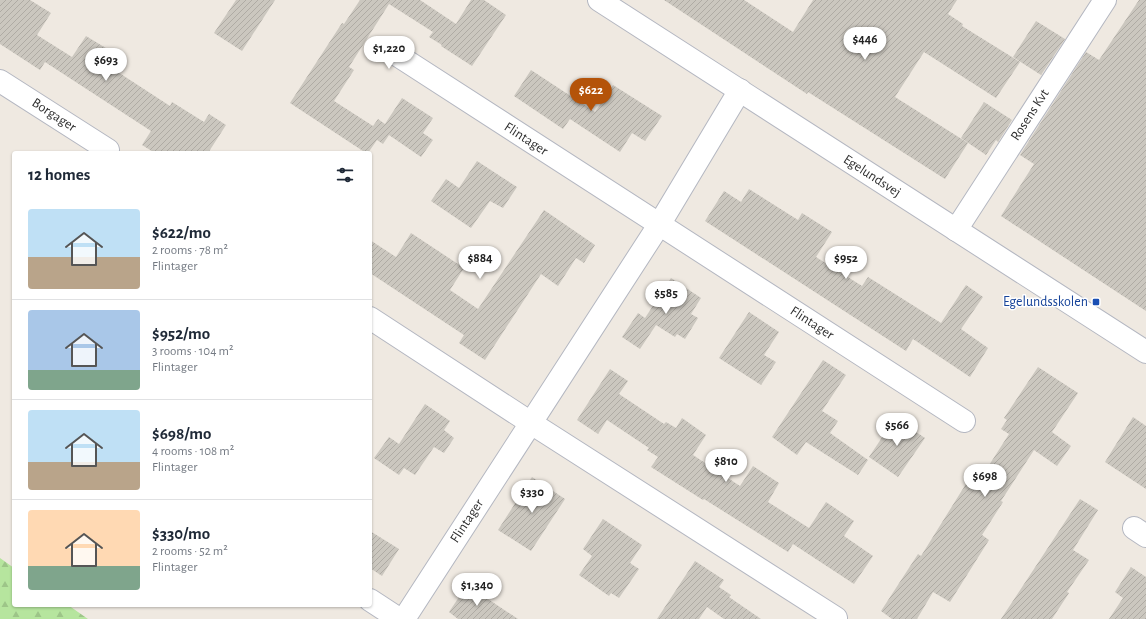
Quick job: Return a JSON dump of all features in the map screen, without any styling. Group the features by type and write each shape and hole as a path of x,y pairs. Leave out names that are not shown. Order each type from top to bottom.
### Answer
{"street":[{"name":"Rosens Kvt","path":"956,230 1105,0"},
{"name":"Egelundsvej","path":"605,2 1146,352"},
{"name":"Flintager","path":"394,53 964,421"},
{"name":"Borgager","path":"0,81 108,150"},
{"name":"Flintager","path":"404,619 659,225 740,90"},
{"path":"372,319 836,618"},
{"path":"372,601 399,619"}],"green space":[{"path":"0,558 12,567 12,607 71,607 88,619 0,619"}],"building":[{"path":"0,0 30,0 51,13 37,35 72,57 86,36 114,53 107,65 170,106 172,102 204,122 209,114 226,125 209,151 152,151 142,145 151,131 45,62 40,70 0,44"},
{"path":"236,0 275,0 242,51 214,33"},
{"path":"360,0 420,0 456,24 471,0 484,0 506,15 472,66 429,37 433,32 389,4 349,67 354,70 334,101 373,126 378,119 385,124 402,98 433,118 423,133 433,140 421,157 389,135 383,144 377,140 369,151 363,151 290,103 342,23 344,24"},
{"path":"664,0 744,0 793,32 813,0 957,0 948,14 963,24 962,26 1020,62 996,98 924,52 895,97 968,143 945,179 808,92 807,94"},
{"path":"1139,0 1146,0 1146,311 1001,216 1034,164 1020,155 1086,52 1099,60"},
{"path":"1036,21 1065,39 1041,75 1013,57"},
{"path":"531,70 595,112 613,85 662,116 645,141 632,133 620,152 570,119 563,129 514,96"},
{"path":"984,102 1012,120 998,142 996,140 986,155 961,138"},
{"path":"477,161 517,187 503,208 490,201 471,228 431,201 446,179 459,188"},
{"path":"749,189 798,220 802,213 832,232 816,257 862,286 868,277 941,323 966,285 983,297 961,329 988,348 970,377 913,339 906,351 705,221 724,191 741,202"},
{"path":"544,210 595,245 584,263 576,258 558,286 541,274 485,360 459,343 464,335 372,274 372,241 396,257 411,233 464,268 450,290 478,309"},
{"path":"671,278 701,298 691,314 698,318 685,339 677,334 675,337 656,325 640,349 622,337 638,313 645,318"},
{"path":"749,312 779,332 764,355 776,362 761,385 719,358"},
{"path":"823,360 846,375 822,411 838,421 830,433 868,460 858,475 806,442 797,455 772,437"},
{"path":"1038,367 1078,393 1052,432 1071,446 1057,466 1034,450 1001,501 1003,502 982,535 989,540 950,602 933,592 917,619 892,619 881,611 918,554 921,556 969,479 977,484 1009,434 1001,429 1007,420 1004,418"},
{"path":"610,369 628,381 619,394 664,424 666,422 676,428 682,418 706,435 693,455 740,486 753,466 779,483 768,502 809,528 826,502 854,521 844,536 873,556 854,584 793,544 788,552 651,467 658,457 647,450 649,448 607,420 598,434 577,420"},
{"path":"425,404 450,421 444,430 454,438 444,453 434,447 415,475 404,468 399,475 374,458 389,437 399,444"},
{"path":"1133,417 1146,426 1146,489 1105,462"},
{"path":"895,418 925,438 898,477 869,457"},
{"path":"532,477 565,499 531,551 498,530"},
{"path":"1080,499 1098,510 1073,550 1089,560 1067,592 1069,593 1052,619 1001,619"},
{"path":"603,519 642,545 630,563 639,569 619,598 611,593 609,596 579,575 592,556 583,549"},
{"path":"372,532 399,549 382,576 372,569"},
{"path":"695,561 724,580 719,587 731,595 729,597 761,619 724,619 707,607 699,619 657,619"},
{"path":"1131,567 1146,577 1146,619 1109,619 1123,598 1115,592"},
{"path":"467,585 518,619 458,619 449,612"}],"place":[{"name":"Egelundsskolen","path":"1096,302"}]}
